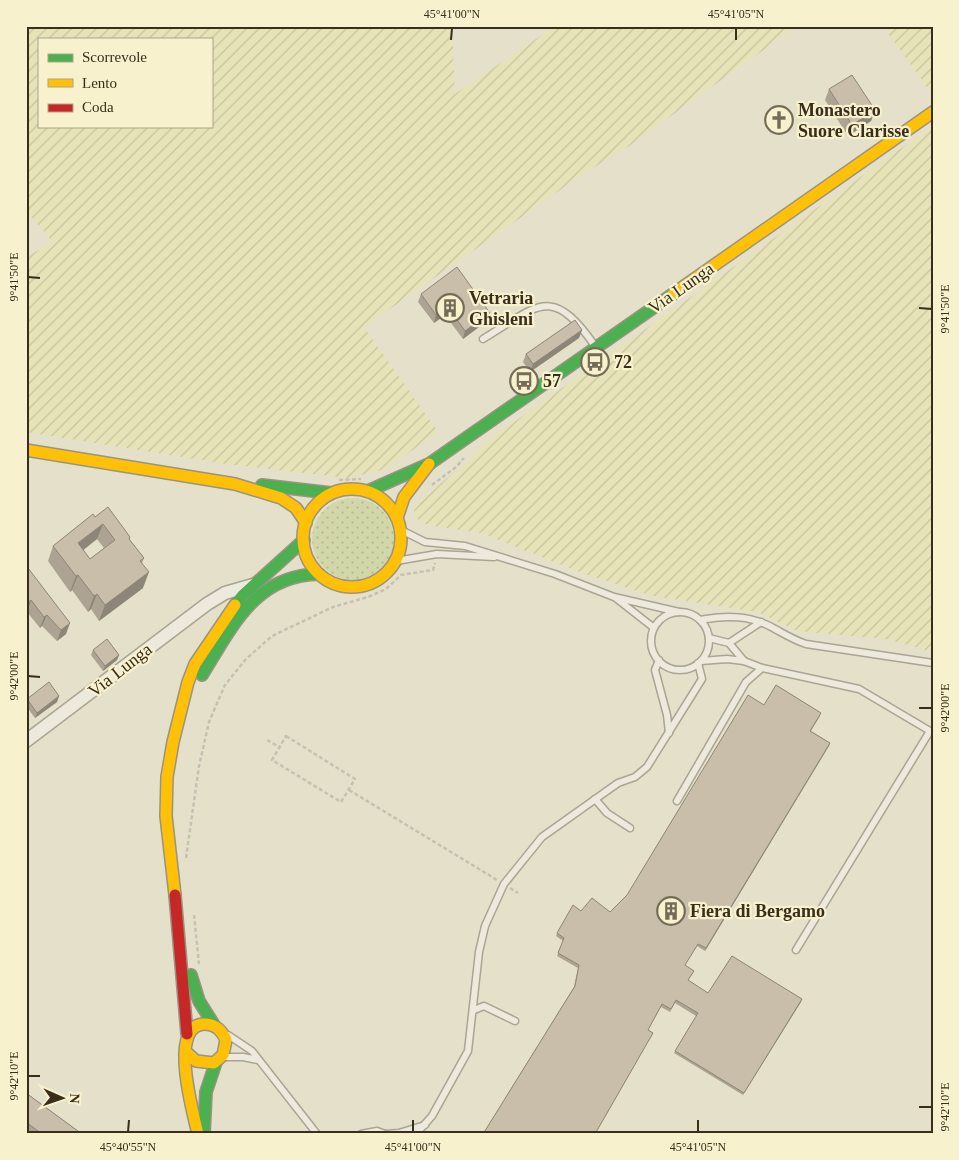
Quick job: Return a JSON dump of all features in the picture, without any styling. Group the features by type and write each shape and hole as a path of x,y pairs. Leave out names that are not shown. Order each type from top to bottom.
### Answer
{"street":[{"name":"Via Lunga","path":"235,484 270,485 331,493 346,489 368,491 429,464 933,112"},
{"path":"26,450 235,484 281,498 296,508 306,523"},
{"name":"Via Lunga","path":"397,518 404,497 429,464"},
{"path":"368,491 385,501 397,518 401,530 401,543 396,561"},
{"path":"319,574 309,561 304,540 306,523 318,503 331,493"},
{"name":"Via Lunga","path":"187,1034 178,918 166,816 169,761 188,682 195,664 232,607 254,584 304,540"},
{"name":"Via Lunga","path":"183,705 236,623 257,598 288,576 308,572 319,574 337,584 361,586 384,575 396,561"},
{"name":"Via Lunga","path":"26,741 214,600 236,588 254,584"},
{"path":"214,600 228,603 232,607"},
{"name":"Via Lunga","path":"178,918 195,993 218,1028"},
{"path":"198,1134 191,1106 185,1041 187,1034 197,1025 203,1023 218,1028 226,1044 206,1092 204,1134"},
{"path":"186,1052 195,1062 202,1065 219,1060"}],"lane":[{"path":"483,339 534,308 553,305 569,314 595,347"},
{"path":"401,530 425,542 465,546 555,574 614,597 687,613 700,620 709,638 708,646 700,662 702,679 647,767 635,777 618,783 542,837 504,884 485,926 479,952 468,1051 426,1124 416,1134"},
{"path":"396,561 437,554 504,558"},
{"path":"614,597 654,628"},
{"path":"679,612 664,616 654,628 652,647 659,660 674,669 683,670 700,662 728,659 744,661 762,668 859,689 930,731 796,950"},
{"path":"700,620 722,616 761,622 790,639 806,644 933,663"},
{"path":"729,643 761,622"},
{"path":"709,638 729,643 744,661"},
{"path":"659,660 655,670 670,732"},
{"path":"676,801 746,682 762,668"},
{"path":"595,799 607,813 630,828"},
{"path":"474,1010 484,1006 515,1021"},
{"path":"218,1028 252,1051 316,1131 323,1134"},
{"path":"219,1060 243,1057 258,1060"},
{"path":"361,1134 377,1131 386,1134 399,1132 426,1124"}],"path":[{"path":"429,488 456,467 469,452 461,441"},
{"path":"185,864 199,766 209,722 225,685 246,659 272,636 333,607 368,597 386,589 401,575 433,570 437,554"},
{"path":"286,736 355,779 348,790 341,802 272,760 286,736"},
{"path":"267,740 279,747"},
{"path":"348,790 518,893"},
{"path":"193,909 199,971"}],"shaded area":[{"path":"26,26 452,26 455,94 555,26 797,26 629,146 586,172 364,327 438,432 386,469 349,478 226,464 26,432 26,258 52,241 26,211"},
{"path":"883,26 933,26 933,92 931,93"},
{"path":"933,126 933,652 886,639 797,631 758,612 653,596 582,573 481,533 427,525 414,517 414,506 472,457 480,446"}],"green space":[{"path":"353,498 369,501 382,510 391,523 394,539 391,555 382,568 369,577 353,580 337,577 324,568 315,555 312,539 315,523 324,510 337,501"}],"building":[{"path":"852,75 875,110 852,125 829,89"},
{"name":"Vetraria Ghisleni","path":"457,267 490,313 465,331 448,307 436,315 421,294"},
{"path":"575,320 582,330 533,364 526,354"},
{"path":"108,507 144,558 140,561 149,572 105,605 97,594 94,596 78,575 76,576 53,546 93,514 95,517","holes":["103,524 115,540 90,559 78,543"]},
{"path":"28,568 70,623 61,630 47,615 44,617 31,600 26,604 26,570"},
{"path":"107,639 119,655 105,666 93,650"},
{"path":"49,682 59,696 37,713 27,699"},
{"name":"Fiera di Bergamo","path":"776,685 821,713 810,731 830,743 706,948 698,944 685,965 694,971 688,980 708,993 732,956 802,999 744,1093 675,1051 698,1013 676,1000 671,1009 662,1004 648,1030 653,1033 595,1134 483,1134 575,986 579,965 558,953 564,938 557,933 573,905 581,911 592,898 610,912 627,895 748,695 764,705"},
{"path":"26,1093 82,1134 42,1134 26,1122"}],"traffic: fast":[{"path":"368,491 429,464 673,294"},
{"path":"262,485 331,493"},
{"path":"235,605 243,595 304,540"},
{"path":"202,675 235,622 262,594 278,583 297,577 319,574"},
{"path":"191,975 199,1001 214,1025"},
{"path":"204,1133 206,1092 216,1062"}],"traffic: slow":[{"path":"673,294 933,112"},
{"path":"26,450 235,484 281,498 296,508 306,523"},
{"path":"397,518 404,497 429,464"},
{"path":"352,489 371,493 387,503 397,519 401,538 397,557 387,573 371,583 352,587 333,583 317,573 307,557 303,538 307,519 317,503 333,493 352,489"},
{"path":"175,895 166,816 167,777 173,742 188,682 195,664 235,605"},
{"path":"186,1052 196,1061 214,1063 223,1055 226,1040 219,1029 206,1024 194,1027 188,1037 185,1052 186,1070 188,1089 198,1134"}],"traffic: jam":[{"path":"175,895 187,1034"}],"place":[{"name":"Monastero Suore Clarisse","path":"779,120"},
{"name":"Vetraria Ghisleni","path":"450,308"},
{"name":"72","path":"595,362"},
{"name":"57","path":"524,381"},
{"name":"Fiera di Bergamo","path":"671,911"}]}
